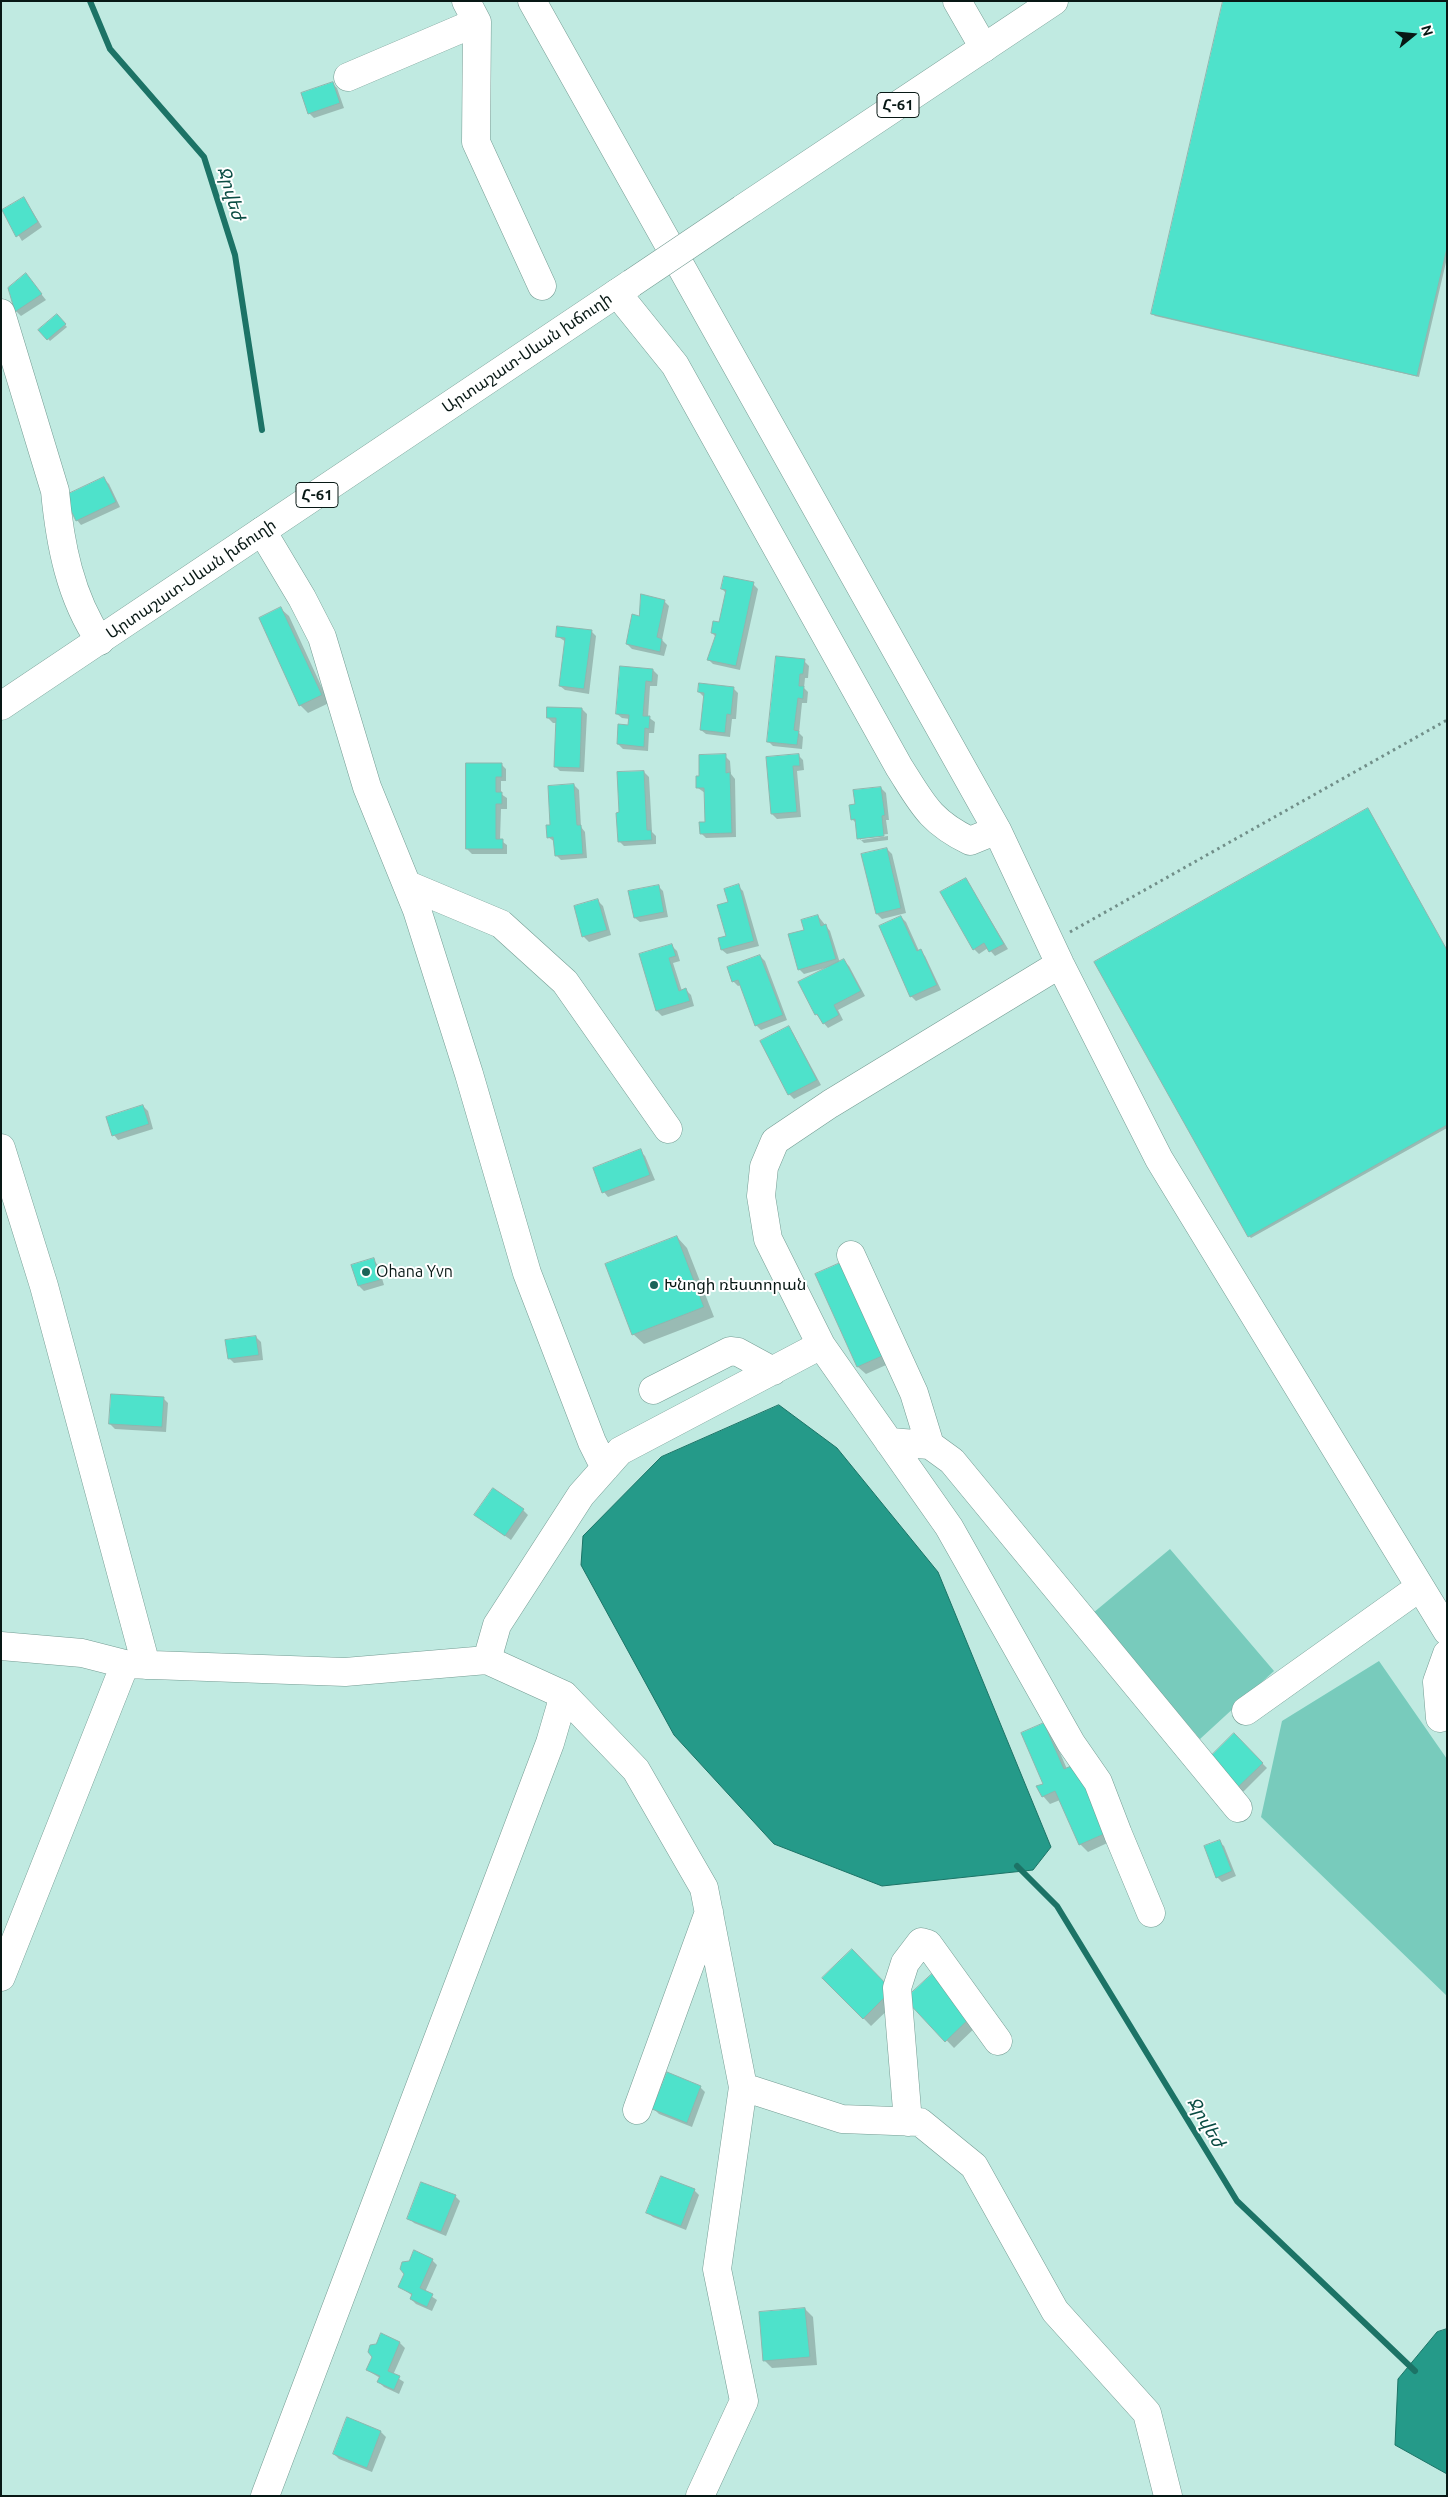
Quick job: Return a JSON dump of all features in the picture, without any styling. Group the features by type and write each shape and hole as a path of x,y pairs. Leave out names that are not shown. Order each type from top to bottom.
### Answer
{"street":[{"path":"532,1 997,830 1055,954 1159,1159 1447,1631"},
{"path":"957,1 984,48"},
{"name":"Արտաշատ-Սևան խճուղի","path":"1,706 1054,1"},
{"path":"348,77 472,11 476,142 542,286"},
{"path":"624,288 675,365 898,767 932,817 948,830 970,841 997,830"},
{"path":"1,313 55,492 58,520 69,575 85,619 100,641"},
{"path":"262,531 302,598 322,637 367,787 408,885 469,1074 527,1273 592,1442 605,1468"},
{"path":"408,885 501,924 565,982 668,1128"},
{"path":"1055,954 775,1142 764,1168 761,1196 768,1239 821,1345 950,1527 1070,1743 1098,1782 1151,1913"},
{"path":"1,1148 44,1286 136,1664 1,1977"},
{"path":"850,1255 914,1393 930,1446"},
{"path":"487,1660 497,1625 582,1495 620,1451 821,1345"},
{"path":"653,1390 730,1351 738,1352 773,1371"},
{"path":"889,1442 930,1446 952,1461 1238,1808"},
{"path":"1246,1710 1420,1587"},
{"path":"1,1646 82,1654 136,1664 345,1672 487,1660 564,1696 636,1770 704,1888 743,2087 716,2269 744,2401 700,2496"},
{"path":"1440,1718 1437,1682 1447,1654"},
{"path":"265,2496 550,1743 564,1696"},
{"path":"637,2110 709,1912"},
{"path":"908,2122 897,1988 905,1963 920,1942 928,1944 998,2042"},
{"path":"743,2087 842,2119 920,2122 974,2166 1055,2311 1147,2413 1168,2496"}],"path":[{"path":"1055,954 1447,720"}],"shaded area":[{"path":"779,1405 837,1448 938,1572 1051,1847 1033,1870 882,1886 774,1844 674,1735 581,1565 583,1536 661,1457"},
{"path":"1170,1549 1274,1671 1200,1739 1093,1613"},
{"path":"1379,1661 1447,1759 1447,1996 1261,1817 1282,1721"},
{"path":"1447,2329 1447,2474 1395,2445 1398,2379 1437,2332"}],"building":[{"path":"1223,1 1447,1 1447,248 1417,376 1151,314"},
{"path":"333,82 340,103 308,114 301,93"},
{"path":"24,197 38,222 16,237 2,210"},
{"path":"26,273 42,294 15,312 8,288"},
{"path":"57,314 66,324 47,340 38,330"},
{"path":"104,477 116,502 76,521 64,496"},
{"path":"724,576 754,582 736,666 707,660 716,634 711,633 713,621 719,622 726,590 721,589"},
{"path":"641,594 665,600 657,637 662,639 660,652 626,644 632,614 639,616"},
{"path":"281,607 322,695 299,706 259,618"},
{"path":"557,626 592,630 584,689 559,686 565,638 556,637"},
{"path":"776,656 805,659 803,674 800,674 799,686 804,686 803,699 798,698 794,730 799,731 797,745 767,742"},
{"path":"620,666 653,669 652,682 646,681 643,716 650,716 649,729 645,728 644,747 617,744 618,724 628,725 629,715 616,714"},
{"path":"699,683 734,687 731,715 727,714 725,733 700,730 704,693 698,692"},
{"path":"547,707 582,708 580,768 554,767 556,718 547,718"},
{"path":"726,754 726,773 730,772 732,833 700,834 699,822 705,822 704,788 696,788 696,776 699,776 699,755"},
{"path":"799,754 800,766 793,766 797,812 771,814 766,757"},
{"path":"466,763 502,763 502,777 496,777 496,792 502,792 502,804 496,804 496,839 503,839 503,849 466,849"},
{"path":"644,771 647,830 651,830 652,840 618,842 616,813 619,812 617,772"},
{"path":"574,784 577,825 581,825 583,854 555,856 553,837 547,838 546,825 550,825 548,786"},
{"path":"881,787 885,815 882,816 884,836 857,839 855,819 851,820 849,805 855,804 853,790"},
{"path":"1368,808 1447,950 1447,1125 1248,1237 1094,962"},
{"path":"887,848 901,908 876,914 861,854"},
{"path":"966,878 1004,944 989,952 984,943 973,950 940,892"},
{"path":"739,884 754,941 721,950 718,938 726,936 717,905 728,902 724,889"},
{"path":"659,885 664,912 634,918 628,891"},
{"path":"598,899 607,930 582,937 574,906"},
{"path":"818,915 821,926 826,924 836,959 798,970 788,934 804,930 801,920"},
{"path":"901,916 917,951 921,949 937,985 910,997 879,926"},
{"path":"672,944 676,956 669,958 679,991 686,988 690,1001 656,1011 639,954"},
{"path":"760,955 783,1015 755,1026 738,980 732,982 727,967"},
{"path":"844,959 861,991 834,1005 839,1015 823,1024 817,1014 815,1015 798,982"},
{"path":"789,1026 817,1080 788,1095 760,1041"},
{"path":"143,1105 149,1124 112,1136 106,1117"},
{"path":"641,1149 650,1175 602,1193 593,1168"},
{"name":"Խնոցի ռեստորան","path":"677,1236 704,1307 632,1335 605,1264"},
{"name":"Ohana Yvn","path":"374,1258 380,1280 358,1286 351,1265"},
{"path":"847,1260 889,1353 857,1367 815,1274"},
{"path":"256,1336 259,1355 228,1359 225,1340"},
{"path":"111,1394 164,1397 162,1427 109,1424"},
{"path":"493,1488 524,1509 505,1536 474,1515"},
{"path":"1044,1723 1064,1769 1081,1762 1111,1831 1079,1845 1055,1791 1042,1797 1036,1786 1043,1784 1021,1733"},
{"path":"1234,1733 1263,1763 1234,1791 1205,1762"},
{"path":"1220,1840 1232,1871 1216,1878 1204,1846"},
{"path":"852,1949 892,1990 863,2019 822,1978"},
{"path":"933,1973 973,2015 945,2042 905,1999"},
{"path":"667,2072 701,2086 687,2123 652,2109"},
{"path":"661,2176 695,2189 681,2226 646,2213"},
{"path":"421,2182 456,2195 441,2232 407,2219"},
{"path":"414,2250 433,2259 420,2288 433,2294 427,2307 410,2299 412,2294 398,2287 404,2274 400,2269 402,2262 409,2261"},
{"path":"805,2308 810,2357 763,2361 759,2312"},
{"path":"381,2333 400,2342 388,2371 400,2376 394,2390 377,2382 380,2376 366,2370 372,2357 368,2352 370,2345 376,2344"},
{"path":"347,2417 381,2431 367,2468 333,2454"}],"waterway":[{"name":"Ջրվեժ","path":"90,1 110,49 204,157 235,255 262,430"},
{"name":"Ջրվեժ","path":"1017,1866 1057,1906 1237,2201 1415,2371"}],"place":[{"name":"Ohana Yvn","path":"366,1272"},
{"name":"Խնոցի ռեստորան","path":"654,1285"}]}
